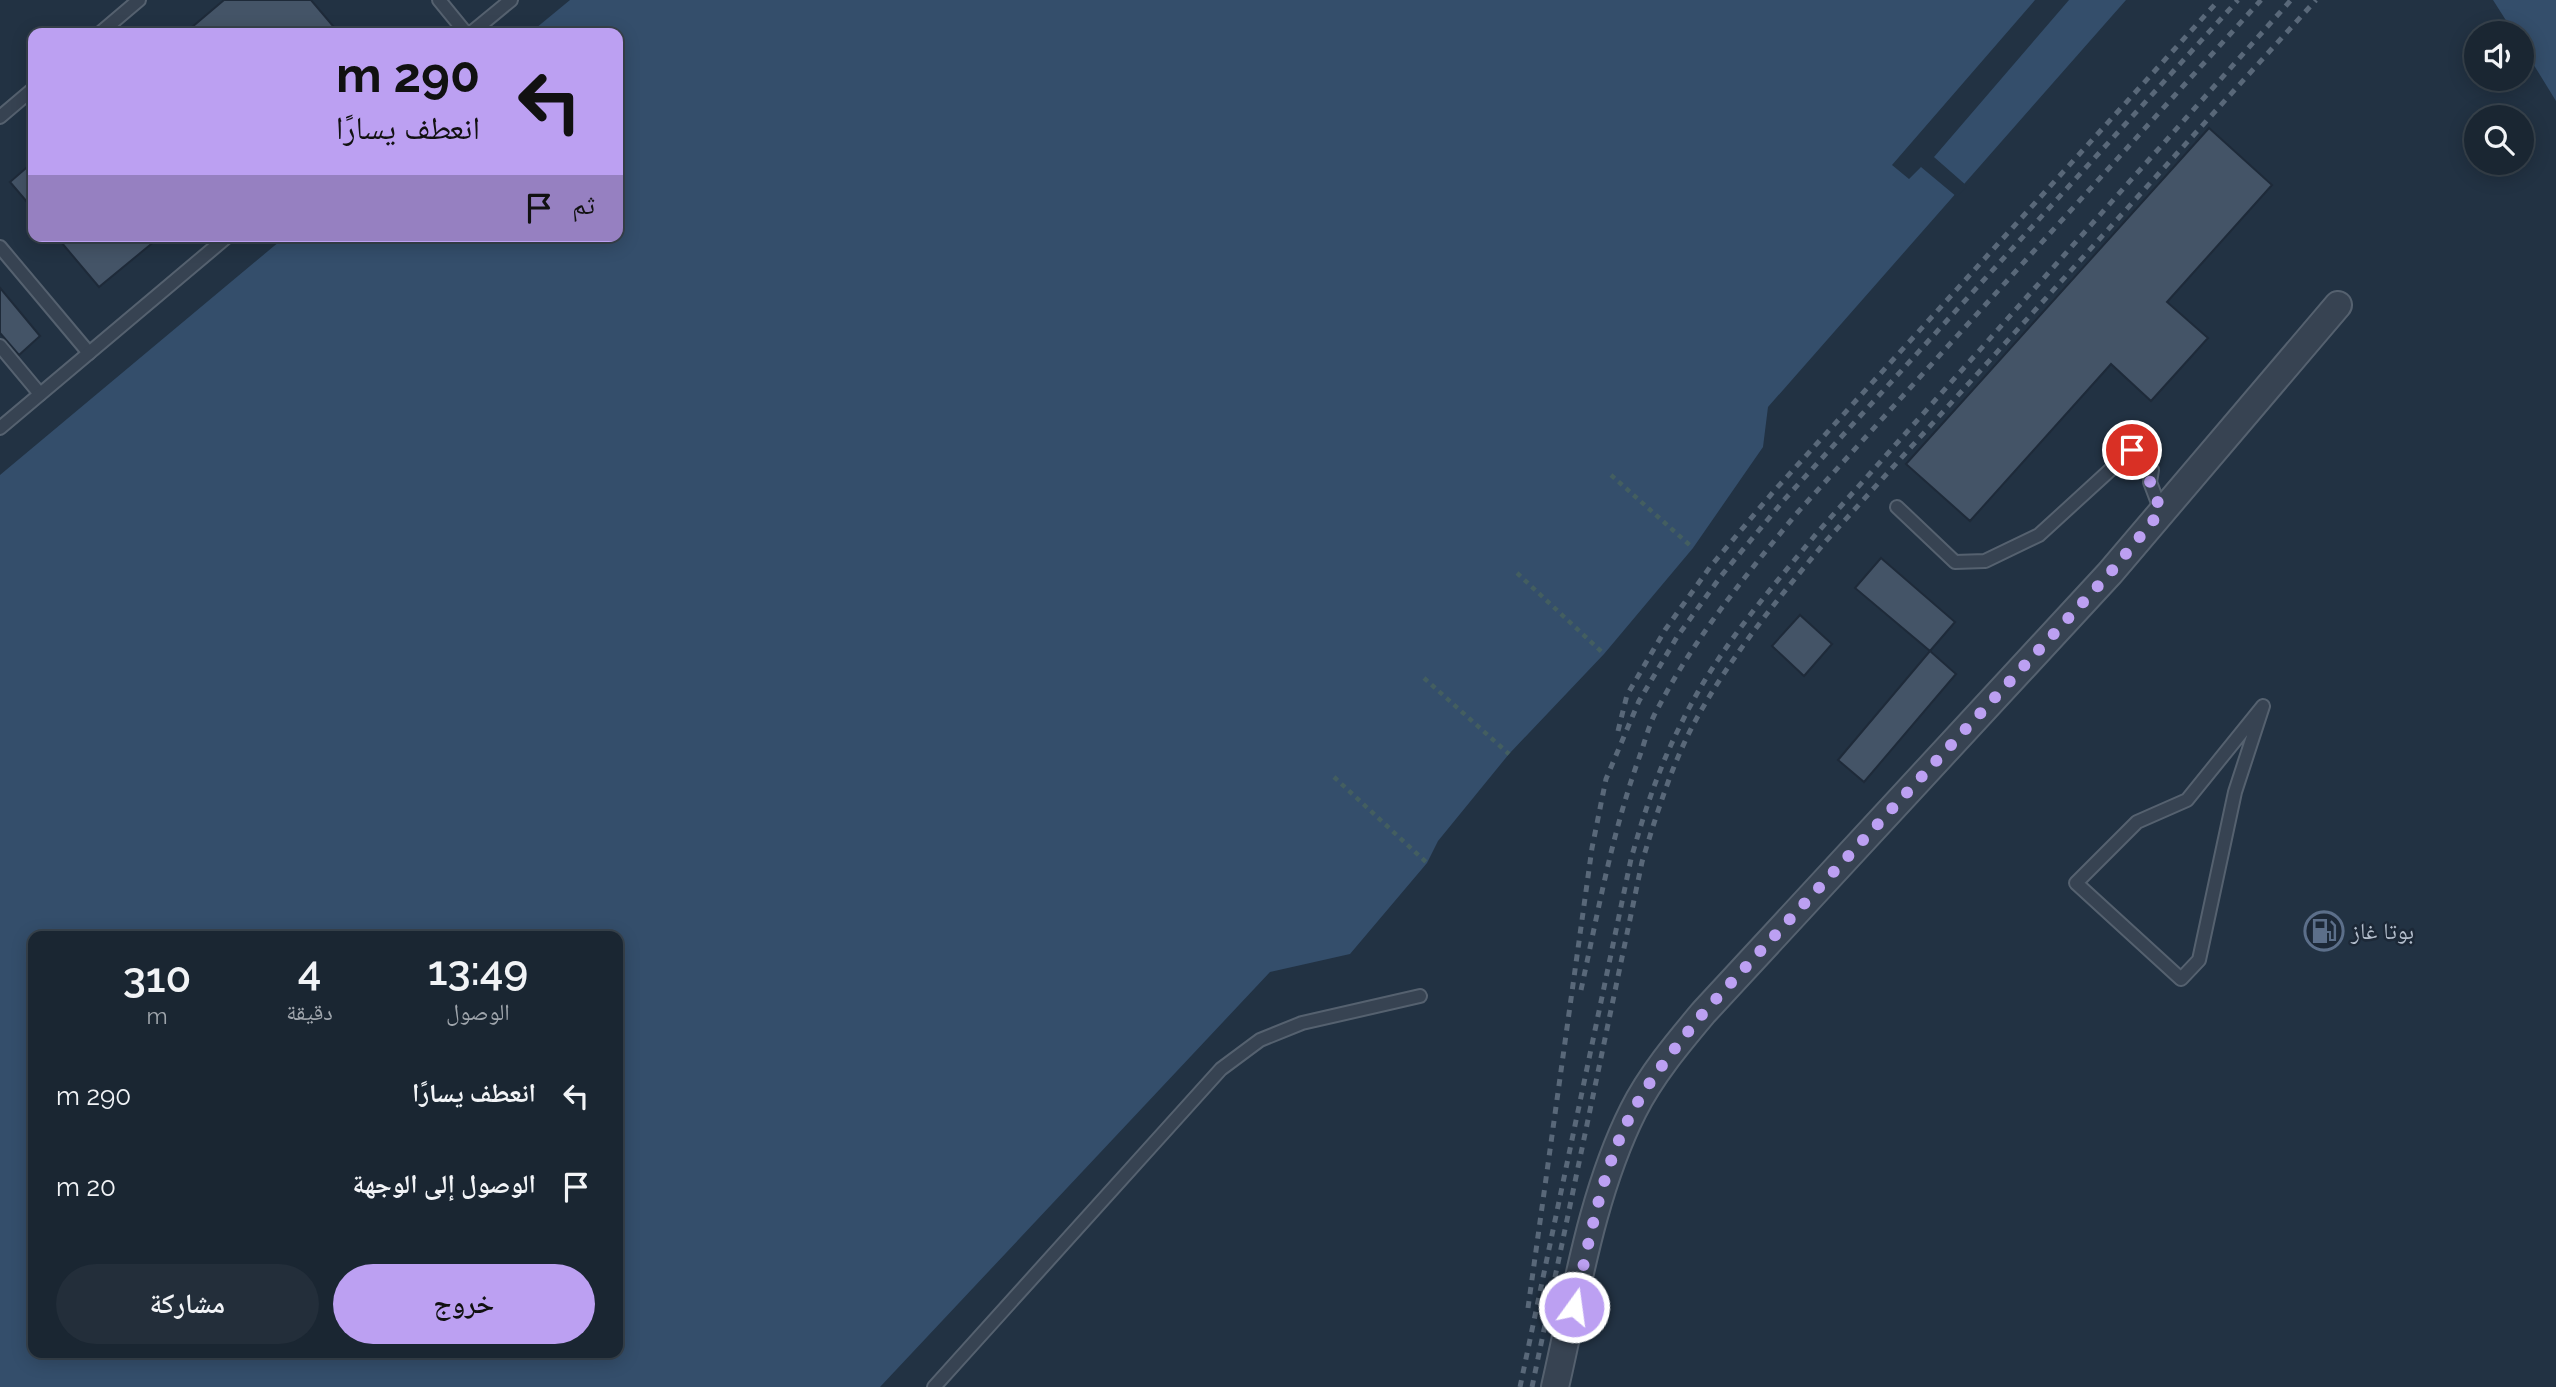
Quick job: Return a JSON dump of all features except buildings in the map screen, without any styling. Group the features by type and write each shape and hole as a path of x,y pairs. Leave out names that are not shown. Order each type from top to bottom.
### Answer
{"street":[{"path":"1555,1387 1599,1200 1614,1152 1634,1109 1661,1065 1704,1012 2110,573 2338,304"}],"lane":[{"path":"106,28 139,0"},
{"path":"439,0 464,28"},
{"path":"475,28 511,0"},
{"path":"0,117 28,93"},
{"path":"0,428 221,242"},
{"path":"0,247 89,353"},
{"path":"0,346 40,394"},
{"path":"1897,507 1955,562 1985,562 2039,535 2132,450 2152,470 2150,482 2161,511"},
{"path":"2263,706 2235,792 2199,960 2181,979 2076,883 2137,822 2187,800 2263,706"},
{"path":"934,1387 1221,1069 1260,1040 1303,1023 1420,996"}],"path":[{"path":"1611,475 1693,548"},
{"path":"1517,573 1604,654"},
{"path":"1424,678 1509,754"},
{"path":"1334,777 1427,863"}],"water":[{"path":"570,0 2126,0 1768,407 1763,447 1693,548 1604,654 1509,754 1438,841 1427,863 1350,954 1270,972 880,1387 0,1387 0,475 279,242 623,242 623,28 536,28"},
{"path":"2493,0 2556,0 2556,101 2534,65 2534,21 2506,21"}],"pier":[{"path":"2035,0 2069,0 1934,157 1967,186 1957,197 1921,167 1909,179 1892,165"}],"railway":[{"path":"1618,731 1627,695 1665,630 1710,567 1774,491 2219,0"},
{"path":"1528,1308 1592,848 1606,779 1639,701 1677,637 1721,576 1784,500 2238,0"},
{"path":"1581,990 1613,844 1647,733 1673,682 1705,631 1797,513 2261,0"},
{"path":"1520,1387 1631,859 1659,773 1695,698 1743,624 1817,533 2291,0"},
{"path":"1532,1387 1642,862 1677,760 1706,702 1754,631 1826,541 2316,0"}],"place":[{"name":"بوتا غاز","path":"2324,931"}],"route":[{"path":"1574,1307 1599,1200 1614,1152 1634,1109 1661,1065 1704,1012 2110,573 2161,511 2150,482 2152,470 2132,450"}]}
